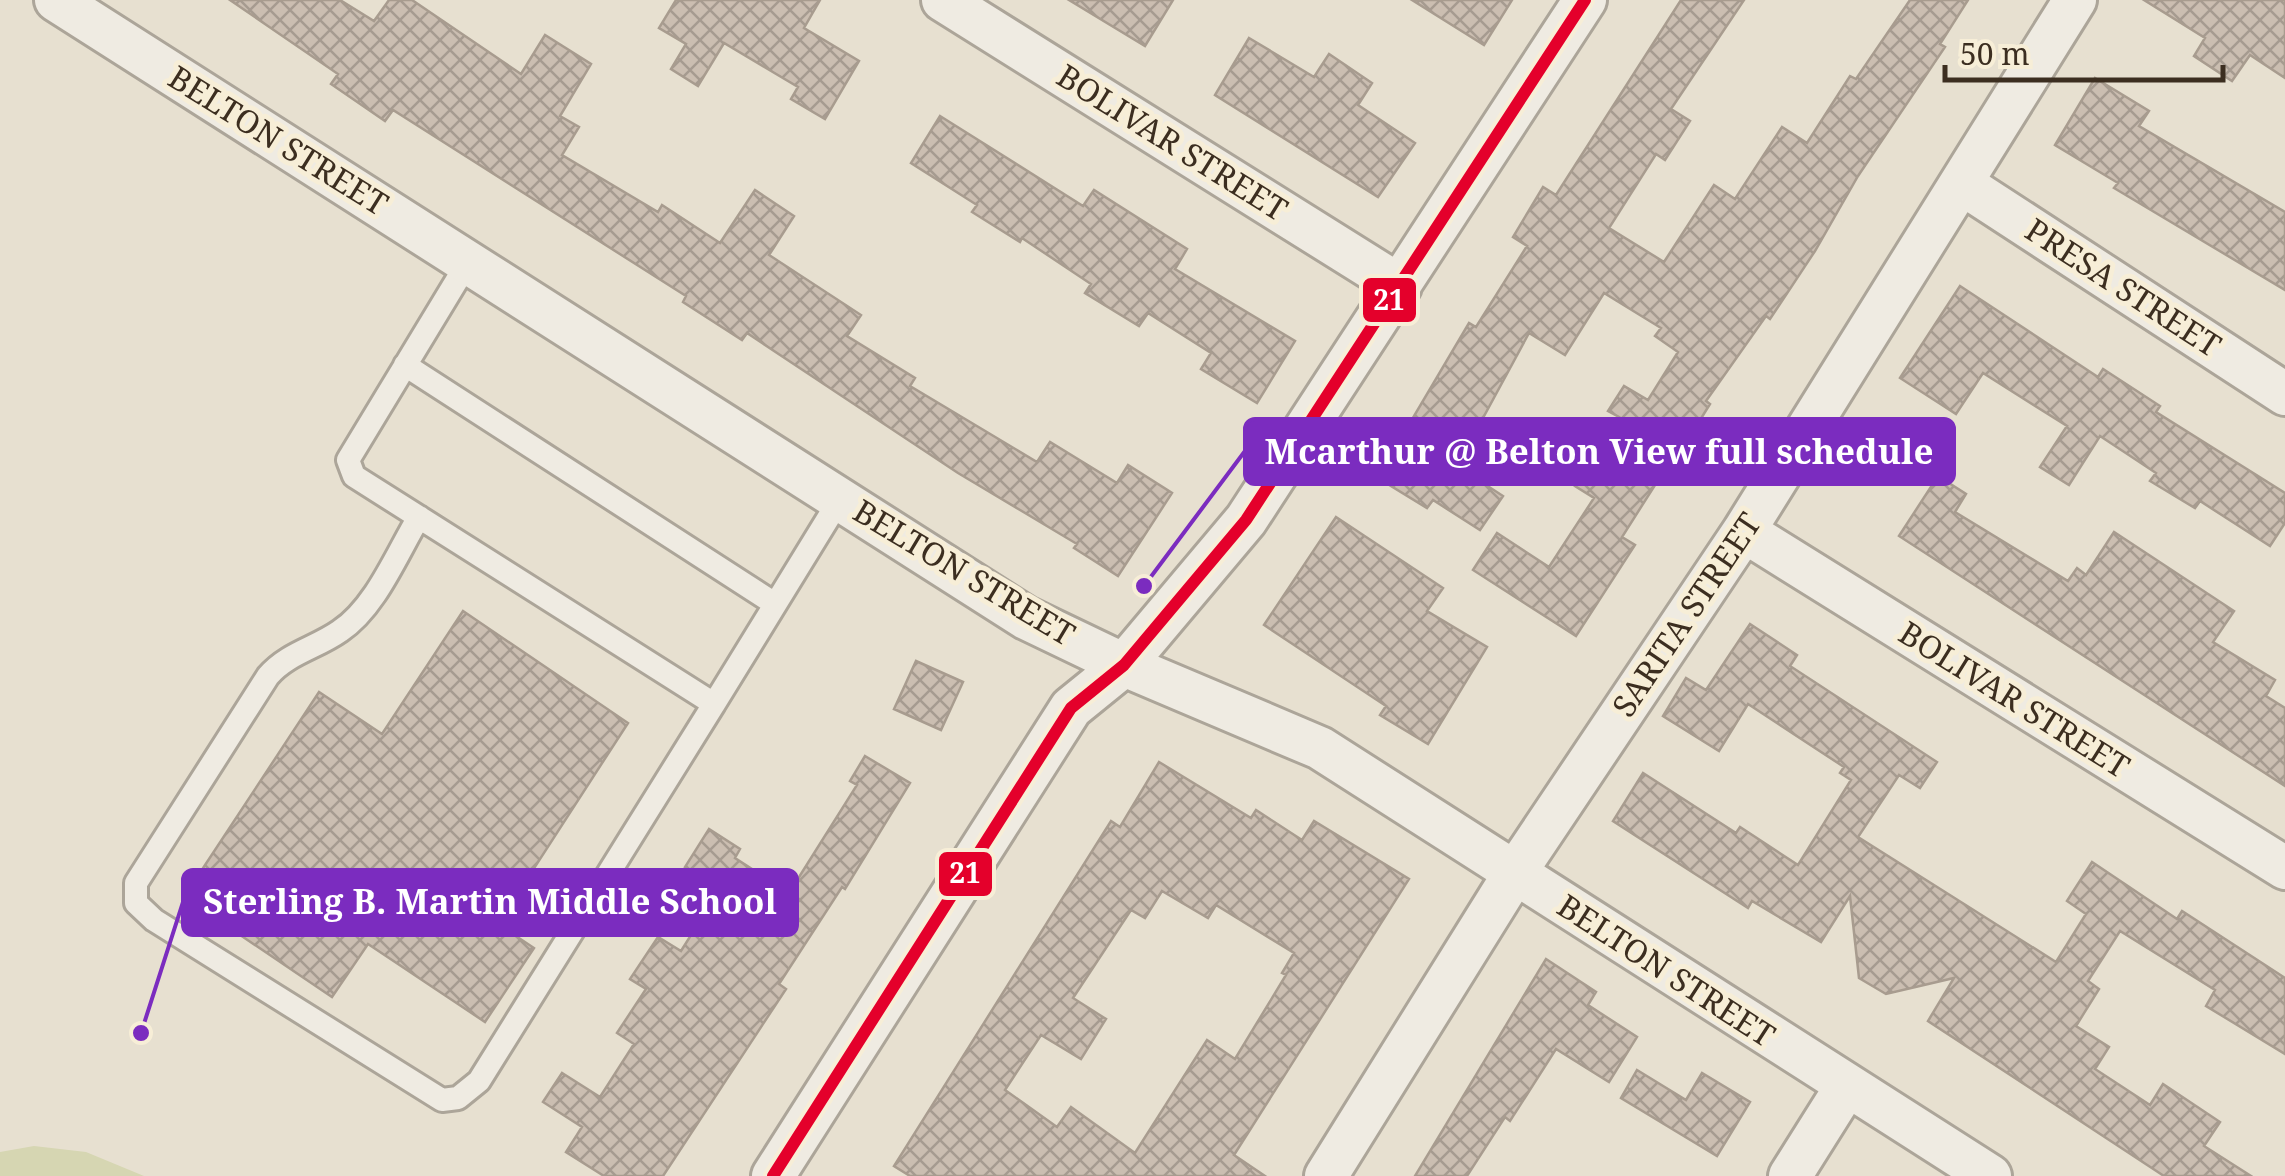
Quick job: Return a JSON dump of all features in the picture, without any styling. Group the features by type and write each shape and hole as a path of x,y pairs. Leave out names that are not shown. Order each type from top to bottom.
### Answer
{"street":[{"name":"BELTON STREET","path":"56,0 1026,618 1124,665 1320,748 1516,871 1607,935 1990,1176"},
{"name":"BOLIVAR STREET","path":"943,0 1400,286"},
{"path":"773,1176 1071,708 1124,665 1246,520 1585,0"},
{"name":"SARITA STREET","path":"1326,1176 1516,871 1744,531 2074,0"},
{"name":"PRESA STREET","path":"1961,183 2285,394"},
{"name":"BOLIVAR STREET","path":"1744,531 2285,868"},
{"path":"1790,1176 1846,1087"}],"lane":[{"path":"468,262 348,460 354,476 714,704"},
{"path":"405,365 775,604"},
{"path":"419,517 362,610 341,630 280,662 268,676 136,883 136,903 154,920 442,1100 458,1098 479,1081 840,498"}],"green space":[{"path":"34,1146 86,1152 144,1176 0,1176 0,1152"}],"building":[{"path":"230,0 340,0 374,21 389,0 412,0 521,74 545,35 591,64 560,116 579,127 562,155 658,212 662,205 720,243 755,190 794,216 769,255 861,315 847,336 915,378 910,386 1037,462 1050,442 1117,483 1128,465 1172,493 1118,576 1074,548 1077,544 958,473 747,333 742,340 683,302 686,296 393,110 385,121 331,84 338,74"},
{"path":"676,0 820,0 804,28 859,61 825,119 791,99 798,87 724,43 698,86 671,69 686,44 659,28"},
{"path":"1069,0 1173,0 1145,46"},
{"path":"1412,0 1512,0 1484,45"},
{"path":"1681,0 1744,0 1671,109 1690,121 1665,160 1656,154 1609,228 1664,262 1714,185 1735,199 1782,127 1807,143 1850,76 1856,79 1910,0 1968,0 1940,44 1945,47 1858,176 1815,251 1770,319 1766,316 1706,401 1710,404 1622,537 1635,545 1576,636 1473,570 1497,533 1549,567 1594,498 1575,486 1619,417 1608,411 1624,386 1648,400 1678,352 1655,336 1661,328 1604,293 1565,355 1529,333 1457,466 1503,496 1480,530 1433,500 1427,508 1360,467 1377,439 1394,450 1469,323 1476,327 1527,246 1513,237 1543,187 1556,195"},
{"path":"2144,0 2285,0 2285,78 2250,55 2232,81 2194,56 2205,38"},
{"path":"1249,38 1314,77 1329,54 1372,83 1358,105 1415,143 1378,197 1215,95"},
{"path":"2095,78 2149,111 2139,126 2285,212 2285,290 2114,188 2118,183 2055,145"},
{"path":"940,116 1083,206 1094,190 1187,249 1175,269 1295,341 1257,403 1201,369 1211,353 1148,313 1139,326 1085,293 1091,284 1022,238 1020,242 972,212 977,205 911,163"},
{"path":"1960,286 2098,377 2103,369 2160,406 2156,412 2285,493 2285,523 2270,546 2200,501 2195,508 2150,481 2156,473 2100,436 2069,485 2040,467 2067,426 1983,373 1956,414 1900,378"},
{"path":"1938,476 1966,494 1955,512 2068,581 2077,568 2086,575 2114,532 2234,611 2213,642 2275,680 2266,696 2285,708 2285,786 1899,536"},
{"path":"1336,517 1443,588 1427,611 1487,647 1428,744 1380,715 1386,706 1264,625"},
{"path":"463,611 628,723 498,924 534,948 485,1022 368,944 332,997 184,897 319,692 382,734"},
{"path":"1750,624 1797,655 1790,666 1937,762 1920,788 1899,775 1858,837 2056,962 2086,914 2067,901 2092,862 2177,919 2182,911 2285,978 2285,1054 2206,1006 2215,990 2120,931 2088,981 2099,989 2076,1026 2109,1047 2095,1069 2150,1105 2163,1084 2220,1122 2204,1146 2251,1176 2164,1176 1928,1021 1954,978 1886,994 1859,978 1850,896 1821,942 1752,901 1748,908 1613,821 1643,773 1736,833 1740,827 1798,865 1851,780 1840,773 1844,767 1748,704 1719,751 1663,716 1686,678 1706,690"},
{"path":"916,661 963,682 941,730 894,709"},
{"path":"865,756 910,783 845,889 842,887 779,984 786,989 663,1176 604,1176 566,1152 582,1127 543,1102 562,1073 600,1097 634,1044 617,1033 646,989 630,979 658,937 681,951 720,889 685,867 709,829 740,849 735,858 789,893 857,785 850,781"},
{"path":"1159,762 1251,818 1256,810 1302,840 1314,821 1409,879 1234,1155 1265,1176 910,1176 894,1166 1111,821 1120,827","holes":["1162,891 1208,918 1216,905 1294,953 1282,973 1286,975 1235,1059 1207,1040 1135,1153 1071,1107 1057,1127 1005,1090 1041,1035 1081,1059 1106,1019 1073,998 1131,910 1145,918"]},
{"path":"1546,959 1596,992 1588,1005 1637,1037 1609,1082 1556,1049 1510,1121 1505,1117 1467,1176 1415,1176"},
{"path":"1637,1070 1686,1100 1702,1073 1750,1102 1717,1156 1621,1098"}],"transit line":[{"name":"21","path":"773,1176 1071,708 1124,665 1246,520 1585,0"}],"place":[{"name":"Mcarthur @ Belton View full schedule","path":"1144,586"},
{"name":"Sterling B. Martin Middle School","path":"141,1033"}]}
